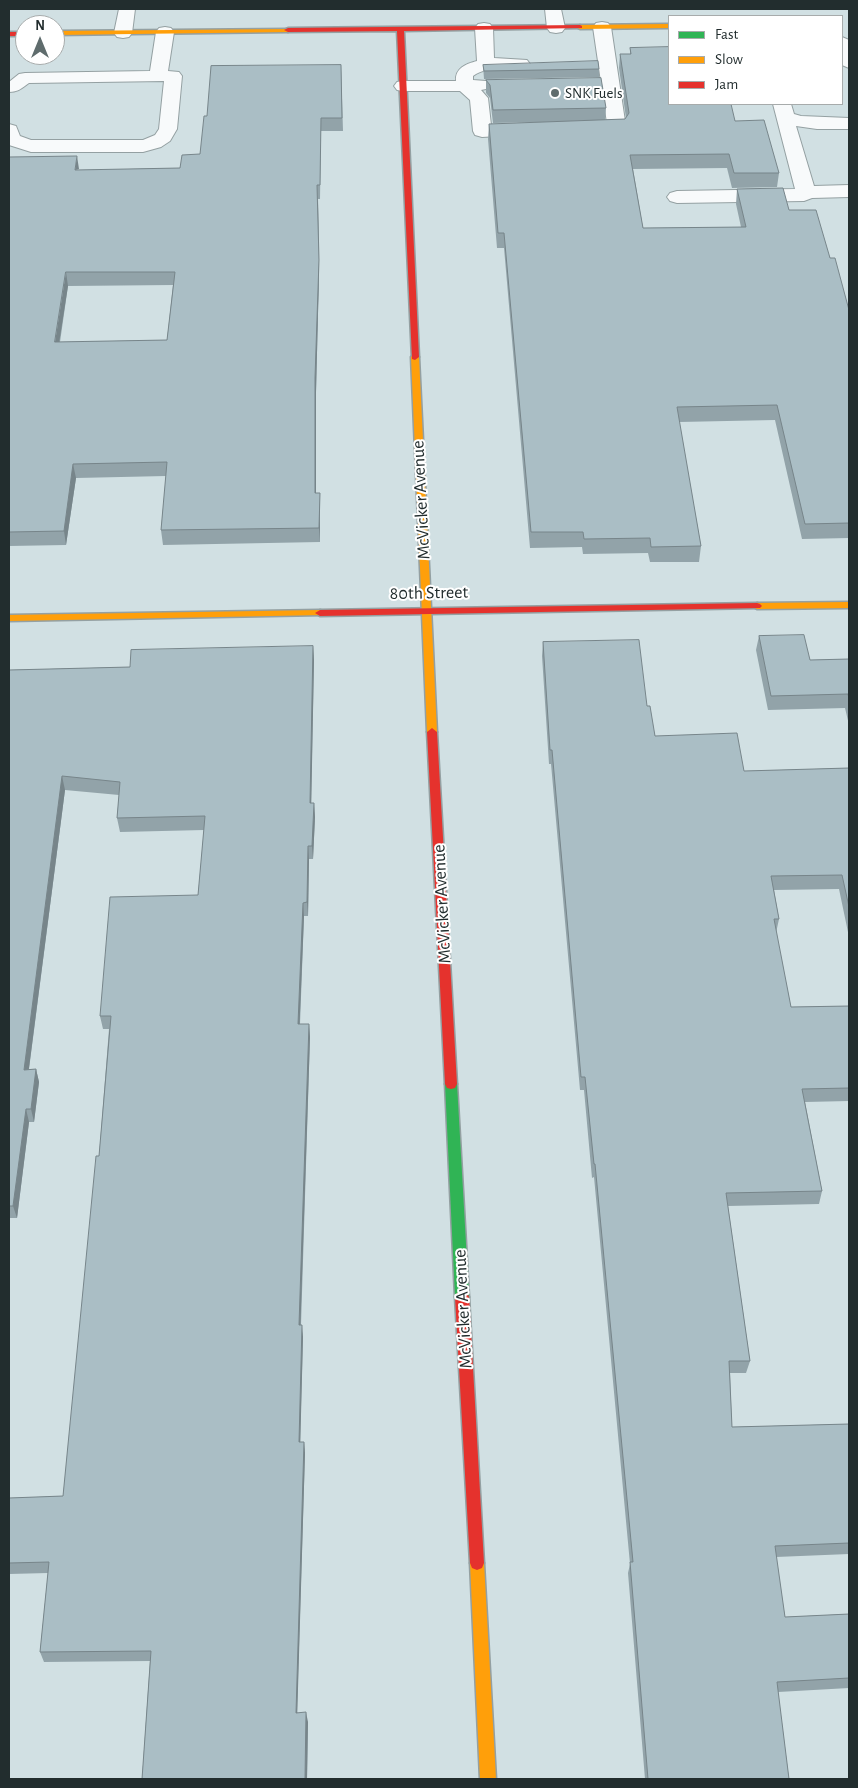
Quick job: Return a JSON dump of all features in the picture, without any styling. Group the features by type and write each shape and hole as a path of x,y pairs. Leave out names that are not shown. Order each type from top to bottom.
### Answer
{"street":[{"path":"124,32 127,9"},
{"path":"553,9 556,28"},
{"path":"65,33 668,26"},
{"path":"569,129 618,128 602,27"},
{"path":"484,28 486,65"},
{"name":"McVicker Avenue","path":"400,29 426,611 488,1779"},
{"path":"9,130 16,143 31,146 143,146 157,143 165,136 168,129 165,32"},
{"path":"843,45 849,63"},
{"path":"588,63 607,62"},
{"path":"540,130 482,131 478,98 465,86 464,74 470,68 486,65 542,64"},
{"path":"10,106 11,87 25,78 166,76"},
{"path":"591,84 611,84"},
{"path":"403,86 494,85"},
{"path":"784,110 793,120 813,123 849,123"},
{"path":"677,197 804,195 805,187 784,110"},
{"path":"804,192 849,191"},
{"name":"80th Street","path":"9,618 849,605"}],"building":[{"path":"668,47 668,105 731,105 735,121 764,120 779,173 734,173 729,154 630,155 643,228 746,227 737,189 783,188 789,210 816,210 830,258 835,258 849,310 849,523 805,524 777,405 677,407 701,546 651,547 650,538 584,539 583,532 531,532 504,233 498,233 489,124 625,119 629,113 620,54 631,54 630,48"},
{"path":"598,61 599,69 484,71 483,65"},
{"path":"341,65 342,118 321,118 320,185 317,185 319,260 315,378 315,493 320,493 319,528 161,530 167,462 73,464 64,531 9,532 9,157 77,156 75,170 180,168 182,155 200,154 204,116 207,116 211,66","holes":["66,272 175,272 167,340 55,342"]},
{"path":"601,78 606,108 493,110 490,85 486,80"},
{"path":"804,635 810,660 849,659 849,699 848,694 771,696 759,636"},
{"path":"639,640 647,706 650,706 655,736 737,733 744,771 849,768 849,907 842,875 771,876 779,919 774,919 791,1007 849,1006 849,1088 802,1089 822,1191 726,1193 750,1361 729,1361 732,1427 849,1424 849,1543 775,1546 785,1617 849,1614 849,1678 777,1682 789,1779 648,1779 630,1562 633,1562 595,1164 585,1077 581,1077 552,750 550,750 543,642"},
{"path":"313,646 310,803 314,803 312,846 308,846 307,902 303,903 298,1024 309,1024 299,1325 302,1325 299,1442 304,1442 296,1713 306,1712 305,1779 142,1779 151,1651 40,1652 49,1562 9,1563 9,1498 63,1496 96,1156 99,1156 111,1016 100,1016 110,897 198,895 205,816 117,818 120,782 62,776 24,1070 36,1069 31,1109 26,1109 13,1206 9,1206 9,670 130,667 131,650"}],"traffic: fast":[{"path":"451,1084 462,1297"}],"traffic: slow":[{"path":"580,27 668,26"},
{"path":"65,33 288,30"},
{"path":"415,357 432,732"},
{"path":"757,606 849,605"},
{"path":"9,618 320,613"},
{"path":"477,1563 488,1779"}],"traffic: jam":[{"path":"843,25 849,24"},
{"path":"288,30 580,27"},
{"path":"400,29 415,357"},
{"path":"9,34 15,34"},
{"path":"320,613 757,606"},
{"path":"432,732 451,1084"},
{"path":"462,1297 477,1563"}],"place":[{"name":"SNK Fuels","path":"555,93"}]}
